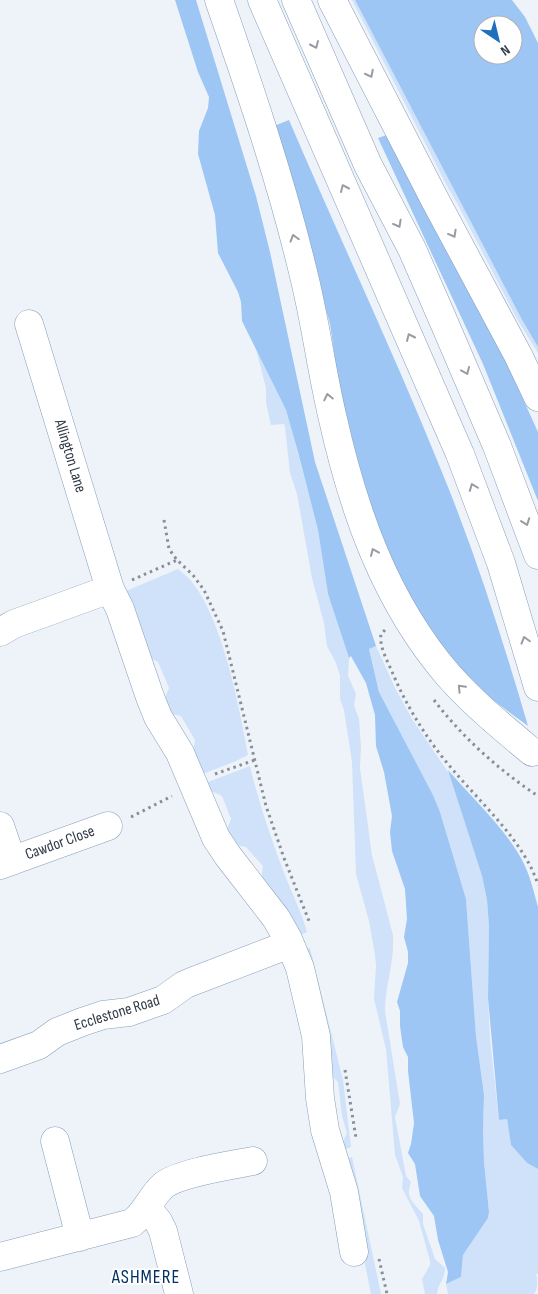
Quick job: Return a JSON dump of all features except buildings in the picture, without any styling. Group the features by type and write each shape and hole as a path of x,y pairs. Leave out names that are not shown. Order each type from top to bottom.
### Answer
{"main road":[{"path":"219,0 268,147 298,250 337,435 364,530 389,588 416,632 449,675 496,722 530,746"},
{"path":"262,0 460,454 503,570 538,687"},
{"path":"296,0 374,177 412,249 444,320 497,446 538,556"},
{"path":"332,0 538,397"},
{"name":"Allington Lane","path":"29,324 110,589 120,608 150,698 158,717 180,753 220,844 273,913 290,944 300,968 312,1013 325,1130 344,1192 354,1252"},
{"path":"0,632 14,624 110,589"},
{"name":"Cawdor Close","path":"0,826 6,863 108,826"},
{"name":"Ecclestone Road","path":"0,1059 39,1045 60,1031 82,1022 103,1015 129,1012 163,1000 184,985 290,944"},
{"path":"55,1141 80,1237"},
{"path":"0,1258 132,1223 161,1188 172,1180 253,1160"},
{"path":"146,1208 158,1221 162,1231 178,1294"}],"path":[{"path":"110,589 177,560"},
{"path":"390,636 385,630 381,634 383,648 397,684 428,739 519,847 532,870 538,886"},
{"path":"108,826 113,827 150,806 194,785 255,760"}],"shaded area":[{"path":"175,0 196,0 256,196 270,252 315,462 376,646 369,649 379,692 433,795 440,812 466,899 476,1036 484,1095 484,1162 489,1212 488,1218 463,1255 461,1277 446,1284 448,1272 438,1240 434,1216 420,1196 415,1164 408,1153 414,1123 408,1057 403,1047 400,1011 397,1002 408,963 408,952 404,937 407,919 405,889 392,851 390,832 392,816 384,772 376,746 375,715 366,683 351,656 349,658 328,594 318,530 286,410 242,321 241,302 238,292 218,253 215,215 198,154 199,131 208,108 209,97 198,72"},
{"path":"352,0 355,0 521,318 538,347 538,353 517,319"},
{"path":"355,0 512,0 525,17 538,43 538,347 521,318"},
{"path":"289,120 411,398 450,492 492,608 528,726 474,686 442,649 408,601 372,515 341,400 330,324 274,126"},
{"path":"387,135 493,333 538,432 538,501 483,364 378,138"},
{"path":"256,349 286,410 292,430 318,530 328,594 349,658 348,676 356,694 354,705 359,719 360,768 372,855 393,935 393,954 385,1011 400,1104 395,1117 406,1176 411,1182 409,1187 410,1196 413,1203 423,1214 423,1224 435,1259 445,1268 437,1294 425,1294 422,1279 430,1265 430,1261 419,1221 402,1188 403,1177 395,1155 386,1049 374,999 375,955 369,921 356,874 352,762 344,710 340,699 340,676 327,646 324,623 312,578 297,494 290,473 285,427 284,424 271,425 266,403 266,388"},
{"path":"178,569 192,582 213,619 228,665 248,755 200,775 192,757 195,740 181,716 168,713 164,700 169,688 158,662 145,655 126,591"},
{"path":"376,646 395,688 412,719 450,775 482,876 487,900 489,926 488,998 490,1039 499,1120 507,1119 511,1145 527,1163 538,1169 538,1274 536,1274 537,1284 534,1294 448,1294 446,1284 461,1277 463,1255 488,1218 489,1212 484,1162 484,1095 476,1036 466,899 440,812 433,795 379,692 369,649"},
{"path":"250,766 271,836 307,932 298,936 261,882 263,866 246,847 230,844 225,835 231,819 222,796 207,789 206,784 208,782"},
{"path":"448,770 510,841 525,866 538,907 538,1169 527,1163 511,1145 507,1119 499,1120 488,998 489,926 487,900 482,876"},
{"path":"310,948 343,1080 351,1147 341,1151 340,1148 347,1133 342,1116 338,1082 328,1072 304,950"},
{"path":"352,1157 381,1294 371,1294 344,1160"}],"district":[{"name":"ASHMERE","path":"146,1277"}]}
